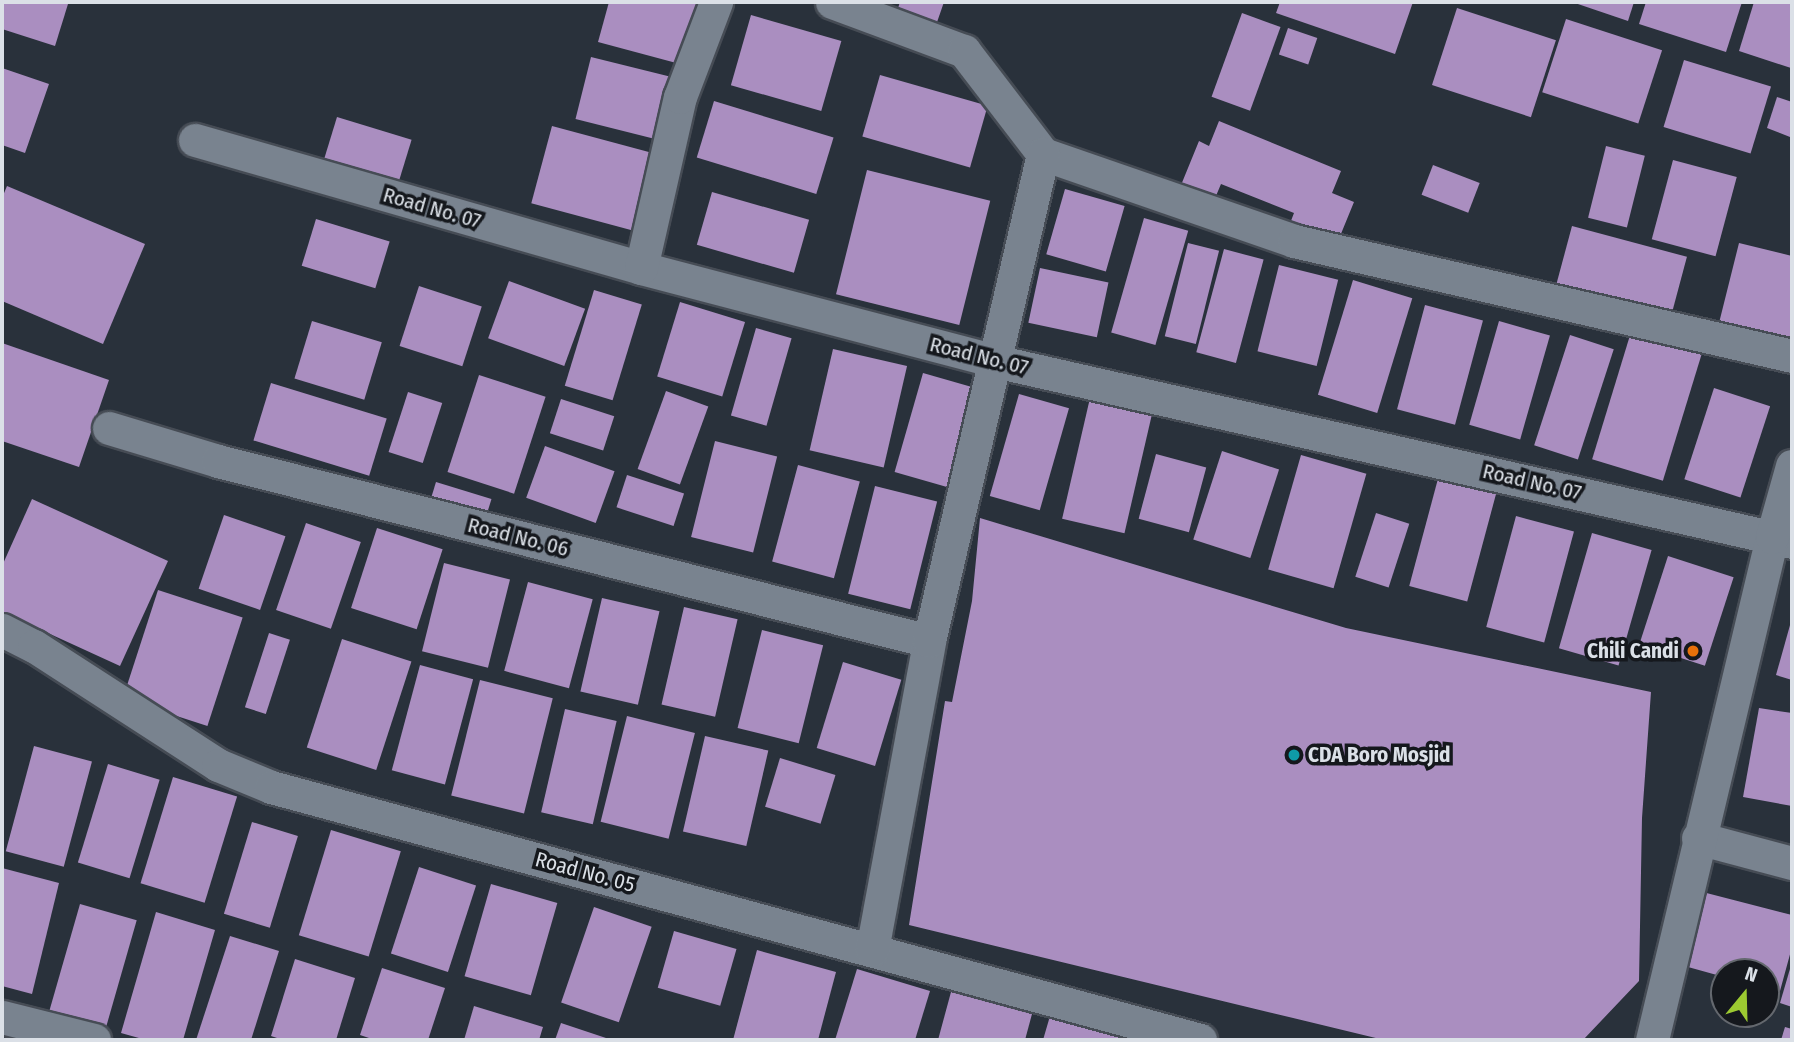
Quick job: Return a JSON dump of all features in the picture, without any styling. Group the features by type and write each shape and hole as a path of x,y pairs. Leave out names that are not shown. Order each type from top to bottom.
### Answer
{"street":[{"path":"641,268 680,97 716,2"},
{"path":"832,2 964,51 1043,154 1294,241 1792,356"},
{"name":"Road No. 07","path":"195,140 641,268 995,360 1782,539"},
{"path":"872,950 929,641 1043,154"},
{"name":"Road No. 06","path":"108,428 218,461 929,641"},
{"path":"1652,1040 1698,838 1782,539 1792,466"},
{"name":"Road No. 05","path":"2,630 34,646 218,765 271,787 1200,1040"},
{"path":"1698,838 1792,863"},
{"path":"2,1017 94,1040"}],"building":[{"path":"2,2 68,4 55,46 2,29"},
{"path":"609,2 698,2 680,64 598,42"},
{"path":"900,2 944,2 935,28 896,14"},
{"path":"1280,2 1413,2 1395,54 1276,13"},
{"path":"1572,2 1634,2 1628,21"},
{"path":"1646,2 1742,2 1726,52 1639,24"},
{"path":"1754,2 1792,2 1791,68 1739,51"},
{"path":"1457,8 1556,40 1531,117 1432,85"},
{"path":"1242,13 1281,27 1250,111 1212,97"},
{"path":"751,15 841,41 821,111 731,85"},
{"path":"1566,19 1662,50 1638,123 1542,92"},
{"path":"1288,28 1317,38 1308,65 1279,54"},
{"path":"591,57 670,77 654,139 576,119"},
{"path":"1684,60 1771,87 1751,154 1664,127"},
{"path":"2,68 49,84 25,153 2,145"},
{"path":"880,75 988,106 970,167 862,137"},
{"path":"1777,97 1792,102 1790,137 1767,128"},
{"path":"714,101 834,138 816,194 697,157"},
{"path":"337,117 412,140 397,188 322,165"},
{"path":"1219,121 1341,171 1332,193 1354,202 1336,246 1289,226 1294,213 1221,184 1213,203 1179,190 1199,141 1209,146"},
{"path":"552,126 654,153 634,231 531,203"},
{"path":"1606,146 1645,156 1627,227 1588,218"},
{"path":"1673,160 1737,177 1716,256 1652,239"},
{"path":"1433,165 1480,183 1468,213 1422,195"},
{"path":"867,170 990,201 959,325 836,294"},
{"path":"7,186 145,244 103,344 2,301 2,198"},
{"path":"1065,189 1125,206 1106,271 1046,254"},
{"path":"712,192 809,220 794,273 697,245"},
{"path":"1144,218 1188,231 1155,345 1111,332"},
{"path":"316,219 390,242 375,288 302,266"},
{"path":"1572,226 1687,257 1671,318 1556,287"},
{"path":"1188,243 1219,251 1196,344 1165,336"},
{"path":"1739,243 1792,256 1792,341 1719,323"},
{"path":"1224,249 1264,260 1236,363 1196,352"},
{"path":"1279,265 1338,280 1317,366 1257,351"},
{"path":"1040,268 1108,283 1097,337 1028,323"},
{"path":"1353,280 1412,298 1377,413 1318,395"},
{"path":"509,281 585,309 564,366 488,338"},
{"path":"419,286 482,306 462,366 400,346"},
{"path":"594,290 642,305 613,400 565,386"},
{"path":"680,302 745,322 722,396 657,377"},
{"path":"1425,305 1483,321 1455,425 1397,409"},
{"path":"312,321 382,342 364,400 294,378"},
{"path":"1499,321 1550,336 1520,439 1469,425"},
{"path":"756,328 792,338 766,426 731,415"},
{"path":"1631,332 1702,354 1663,481 1592,459"},
{"path":"1570,335 1614,349 1578,460 1534,445"},
{"path":"2,343 109,380 79,467 2,441"},
{"path":"833,349 907,366 884,467 810,450"},
{"path":"923,373 980,389 951,488 895,472"},
{"path":"479,375 546,397 514,494 447,472"},
{"path":"271,383 387,418 369,476 253,440"},
{"path":"1714,388 1770,406 1740,498 1684,479"},
{"path":"666,391 708,406 680,484 638,469"},
{"path":"408,392 442,403 423,463 389,452"},
{"path":"1019,394 1069,408 1040,510 990,496"},
{"path":"1090,398 1152,412 1124,533 1062,519"},
{"path":"561,399 614,416 603,451 550,433"},
{"path":"715,441 777,456 753,553 691,537"},
{"path":"545,446 615,471 596,523 526,498"},
{"path":"1222,451 1279,470 1250,558 1193,539"},
{"path":"1156,454 1206,467 1189,532 1139,519"},
{"path":"1301,455 1366,474 1334,588 1268,569"},
{"path":"798,465 860,482 834,578 772,562"},
{"path":"627,475 684,494 674,526 616,507"},
{"path":"1439,475 1497,491 1467,602 1409,586"},
{"path":"436,482 491,499 485,520 430,503"},
{"path":"875,486 937,501 910,609 848,594"},
{"path":"32,499 168,561 120,666 2,612 2,566"},
{"path":"1376,513 1409,524 1389,588 1355,577"},
{"path":"224,515 285,536 260,610 199,589"},
{"path":"1516,516 1574,532 1544,643 1486,627"},
{"name":"CDA Boro Mosjid","path":"980,518 1346,628 1651,692 1642,818 1639,981 1583,1040 1384,1040 909,925 945,701 952,702 972,601"},
{"path":"306,523 361,542 331,629 276,610"},
{"path":"377,528 443,549 417,629 351,608"},
{"path":"1592,533 1652,550 1619,665 1559,648"},
{"path":"1668,556 1734,577 1705,666 1639,644"},
{"path":"444,563 510,579 488,668 422,651"},
{"path":"528,582 593,599 569,688 504,671"},
{"path":"158,590 243,618 207,726 123,698"},
{"path":"602,598 659,611 638,705 580,692"},
{"path":"684,607 738,619 715,717 662,704"},
{"path":"1792,618 1792,680 1776,675"},
{"path":"762,630 823,645 799,743 738,728"},
{"path":"269,633 290,640 266,714 245,707"},
{"path":"342,639 411,662 376,770 307,747"},
{"path":"843,662 901,680 875,766 817,748"},
{"path":"420,665 473,679 445,785 392,770"},
{"path":"480,680 553,698 524,814 451,795"},
{"path":"1759,708 1792,713 1792,806 1743,797"},
{"path":"565,709 617,721 593,824 541,812"},
{"path":"627,716 695,733 669,839 601,822"},
{"path":"705,736 768,751 746,846 683,831"},
{"path":"34,746 92,762 64,867 6,851"},
{"path":"780,758 835,775 821,824 765,807"},
{"path":"108,764 160,780 130,878 78,862"},
{"path":"173,777 237,797 205,903 141,883"},
{"path":"252,822 298,836 270,928 224,914"},
{"path":"331,830 401,851 369,957 299,935"},
{"path":"419,867 476,886 448,972 391,954"},
{"path":"2,868 59,883 32,994 2,986"},
{"path":"491,884 557,903 531,995 465,976"},
{"path":"1691,889 1792,915 1792,947 1780,991 1780,958 1710,958 1710,973 1670,962"},
{"path":"80,904 137,920 105,1032 48,1016"},
{"path":"594,907 652,927 619,1022 561,1002"},
{"path":"156,912 215,930 183,1040 146,1040 121,1033"},
{"path":"674,931 736,949 720,1006 658,988"},
{"path":"230,936 279,951 251,1040 196,1040"},
{"path":"757,950 836,972 818,1040 733,1040"},
{"path":"295,959 355,978 336,1040 283,1040 271,1036"},
{"path":"1792,962 1792,1007 1780,1003"},
{"path":"382,968 445,988 428,1040 375,1040 360,1035"},
{"path":"857,969 930,991 915,1040 835,1040"},
{"path":"951,992 1032,1014 1025,1040 938,1040"},
{"path":"474,1006 543,1027 539,1040 464,1040"},
{"path":"1050,1016 1124,1038 1124,1040 1043,1040"},
{"path":"561,1023 612,1040 555,1040"},
{"path":"1785,1027 1792,1029 1792,1040 1781,1040"}],"place":[{"name":"Chili Candi","path":"1693,651"},
{"name":"CDA Boro Mosjid","path":"1294,755"}]}
